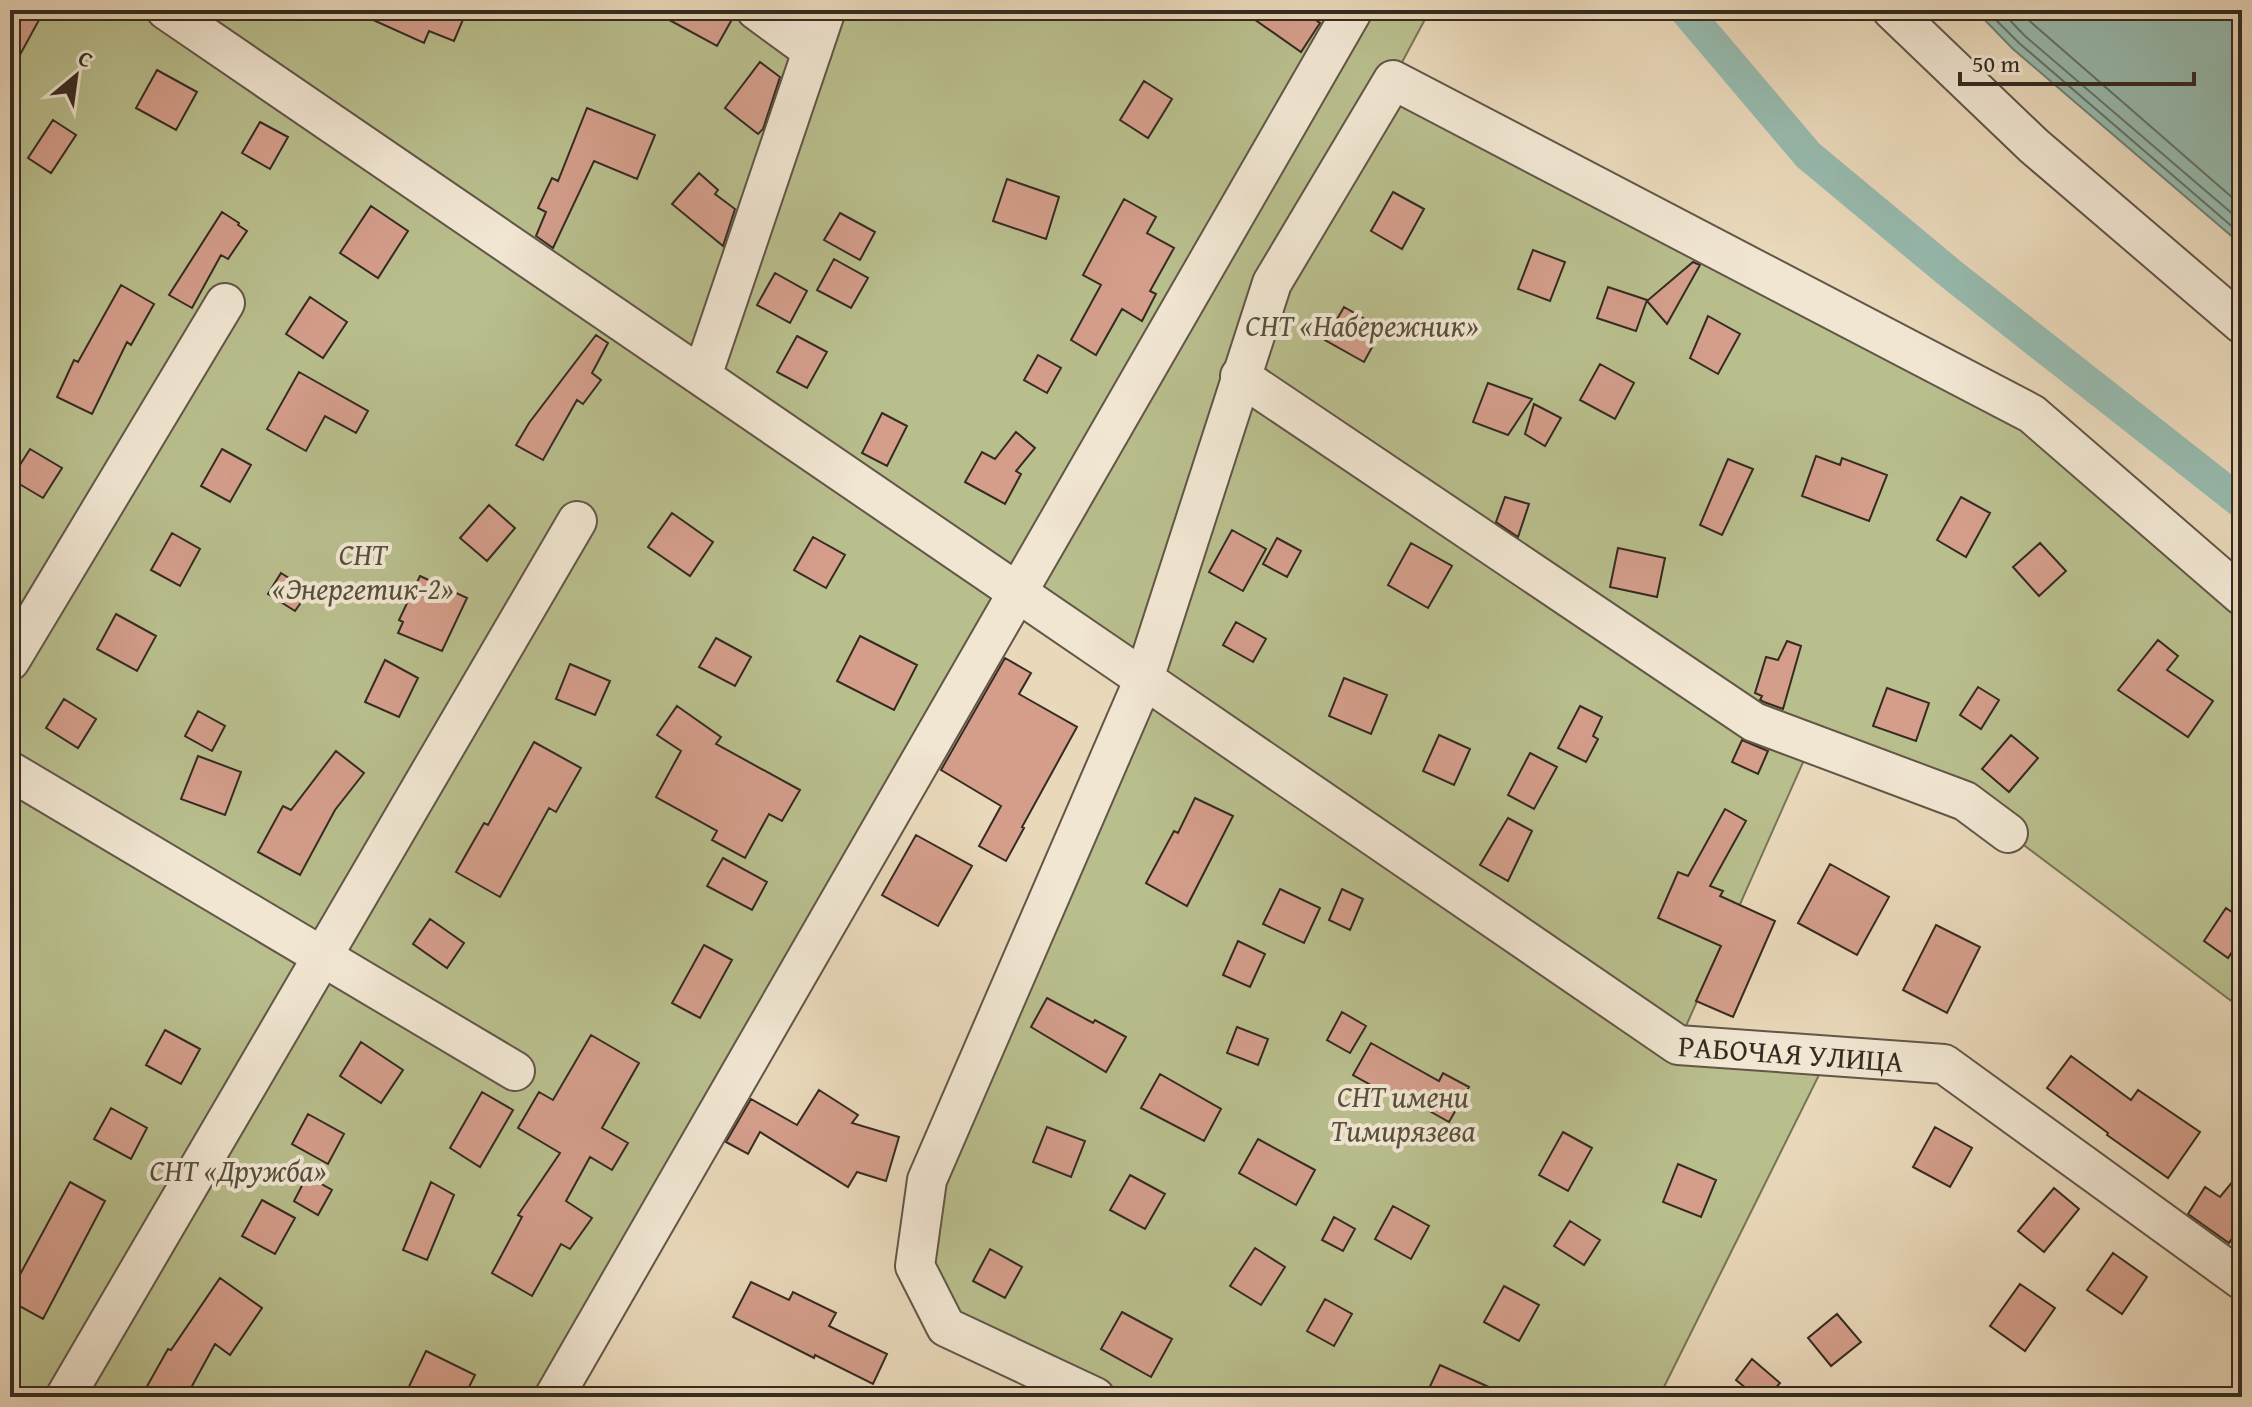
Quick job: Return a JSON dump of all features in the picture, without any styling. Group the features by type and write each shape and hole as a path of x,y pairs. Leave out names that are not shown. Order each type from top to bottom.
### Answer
{"street":[{"name":"РАБОЧАЯ УЛИЦА","path":"166,10 1678,1045 1944,1064 2242,1280"},
{"path":"756,10 812,51"},
{"path":"702,376 826,10"},
{"path":"554,1397 1353,10"},
{"path":"1892,10 2034,146 2242,324"},
{"path":"1095,1397 946,1327 915,1266 927,1180 1144,679 1272,283 1393,80 2032,414 2242,596"},
{"path":"10,661 225,303"},
{"path":"1240,376 1754,722 1965,801 2008,833"},
{"path":"65,1397 577,521"},
{"path":"10,771 515,1071"}],"green space":[{"path":"10,10 1430,10 1393,79 2032,414 2242,596 2242,1009 1965,801 1812,742 1678,1044 1829,1055 1659,1397 1095,1397 946,1327 915,1266 927,1180 1143,679 1018,592 554,1397 10,1397"}],"water":[{"path":"1975,10 2242,10 2242,245 2013,49"}],"building":[{"path":"10,10 20,10 39,20 10,73"},
{"path":"351,10 467,10 454,41 429,31 424,43"},
{"path":"651,10 734,10 735,14 717,46"},
{"path":"1241,10 1301,10 1320,23 1301,52"},
{"path":"760,62 780,77 763,129 758,134 725,108"},
{"path":"157,70 197,92 176,130 136,108"},
{"path":"1144,81 1172,99 1148,138 1120,120"},
{"path":"587,108 655,135 637,179 594,161 553,248 536,236 546,212 538,208 552,178 558,181"},
{"path":"53,120 76,135 51,173 28,158"},
{"path":"260,122 288,137 270,169 242,153"},
{"path":"699,173 718,190 715,194 735,209 723,246 672,204"},
{"path":"1007,179 1059,197 1046,239 993,221"},
{"path":"1393,192 1424,209 1402,249 1371,231"},
{"path":"1124,199 1156,217 1147,233 1174,248 1150,291 1156,294 1142,321 1122,309 1096,355 1071,340 1101,285 1083,275"},
{"path":"371,206 408,231 378,278 340,253"},
{"path":"222,212 247,231 228,259 221,255 192,308 169,295"},
{"path":"840,213 875,232 860,260 824,240"},
{"path":"1533,250 1565,262 1550,301 1518,289"},
{"path":"834,259 868,278 851,308 817,290"},
{"path":"1693,262 1700,265 1667,324 1647,301"},
{"path":"775,273 807,291 790,323 757,305"},
{"path":"121,285 154,304 131,345 127,342 92,414 57,397 74,360 78,362"},
{"path":"1608,287 1647,300 1636,331 1597,318"},
{"path":"310,297 347,322 323,358 286,334"},
{"path":"1344,307 1382,329 1364,362 1325,340"},
{"path":"1708,316 1740,334 1718,374 1690,358"},
{"path":"596,335 608,343 592,373 601,380 583,404 577,400 543,460 516,445 529,423"},
{"path":"797,336 827,352 807,388 777,372"},
{"path":"1038,355 1061,368 1047,393 1024,380"},
{"path":"1600,364 1634,383 1615,419 1580,400"},
{"path":"299,372 368,411 356,433 325,416 306,451 267,429"},
{"path":"1488,383 1532,399 1508,435 1473,422"},
{"path":"1534,404 1561,418 1545,446 1525,434"},
{"path":"882,413 907,426 887,466 862,453"},
{"path":"1016,432 1035,448 1016,471 1021,474 1005,504 965,482 982,452 995,459"},
{"path":"30,449 62,468 43,498 11,479"},
{"path":"222,449 251,465 230,502 201,486"},
{"path":"1816,456 1840,465 1842,458 1887,475 1869,521 1802,496"},
{"path":"1728,459 1753,469 1722,535 1700,525"},
{"path":"1505,497 1529,504 1518,537 1496,522"},
{"path":"1961,497 1990,513 1966,557 1937,540"},
{"path":"489,505 515,528 487,561 460,538"},
{"path":"672,513 713,542 690,576 648,547"},
{"path":"1232,530 1266,549 1243,591 1209,572"},
{"path":"172,533 200,549 180,586 151,570"},
{"path":"813,537 845,555 826,588 794,570"},
{"path":"1277,538 1301,551 1287,577 1263,564"},
{"path":"1411,543 1452,566 1428,608 1388,585"},
{"path":"2040,543 2066,571 2039,596 2013,567"},
{"path":"1618,548 1665,558 1657,597 1610,587"},
{"path":"281,573 309,591 295,611 268,594"},
{"path":"420,576 467,598 442,651 398,633 403,622 399,620"},
{"path":"116,614 156,636 137,671 97,649"},
{"path":"1236,622 1266,639 1253,662 1223,645"},
{"path":"860,636 917,665 894,710 837,681"},
{"path":"716,638 751,657 735,686 699,667"},
{"path":"2158,640 2178,656 2167,670 2213,701 2188,737 2118,690"},
{"path":"1787,641 1801,646 1783,709 1760,700 1762,696 1755,693 1766,657 1778,660"},
{"path":"1005,658 1031,673 1019,694 1077,727 1006,861 979,846 1001,806 941,770"},
{"path":"385,660 418,678 399,717 365,702"},
{"path":"570,664 610,681 595,715 556,699"},
{"path":"1344,678 1387,695 1371,734 1329,716"},
{"path":"1978,687 1999,700 1981,729 1960,715"},
{"path":"1887,688 1929,703 1916,741 1873,726"},
{"path":"64,699 96,719 78,748 46,728"},
{"path":"677,706 721,737 716,744 800,790 782,821 769,814 745,858 712,840 717,831 656,797 681,751 657,735"},
{"path":"1580,706 1602,717 1593,736 1598,739 1586,762 1558,748"},
{"path":"198,711 225,726 212,751 185,736"},
{"path":"1439,735 1470,749 1454,785 1423,771"},
{"path":"2011,735 2038,758 2009,792 1982,769"},
{"path":"1742,740 1768,751 1758,774 1732,762"},
{"path":"534,742 581,768 556,812 549,808 500,897 456,872 484,823 488,825"},
{"path":"336,751 364,773 335,810 300,875 258,852 283,806 291,810"},
{"path":"1530,753 1557,767 1534,809 1508,795"},
{"path":"198,756 241,772 225,815 181,799"},
{"path":"1195,798 1233,816 1187,906 1146,883 1174,831 1178,833"},
{"path":"1725,809 1746,821 1710,886 1723,891 1720,896 1775,921 1733,1017 1696,1001 1721,946 1658,918 1678,872 1688,876"},
{"path":"1508,818 1532,831 1508,881 1480,865"},
{"path":"916,835 972,866 938,926 882,895"},
{"path":"723,858 767,882 752,910 707,886"},
{"path":"1830,864 1889,897 1857,955 1798,923"},
{"path":"1280,889 1320,908 1304,943 1263,924"},
{"path":"1342,889 1363,899 1350,930 1329,920"},
{"path":"2226,908 2242,919 2242,937 2228,958 2204,941"},
{"path":"430,919 464,943 447,968 413,944"},
{"path":"1936,925 1980,947 1947,1013 1903,990"},
{"path":"1238,941 1265,954 1250,987 1223,975"},
{"path":"704,945 732,960 700,1018 672,1003"},
{"path":"1047,998 1126,1037 1106,1072 1031,1027"},
{"path":"1342,1012 1366,1026 1350,1053 1327,1040"},
{"path":"1237,1027 1268,1039 1258,1065 1227,1053"},
{"path":"165,1030 200,1049 181,1084 146,1065"},
{"path":"591,1035 639,1063 602,1128 628,1143 612,1170 590,1157 566,1201 592,1218 570,1249 561,1244 532,1296 492,1273 522,1217 518,1215 560,1153 518,1128 539,1092 553,1100"},
{"path":"361,1042 403,1070 381,1103 340,1076"},
{"path":"1371,1043 1439,1081 1443,1073 1469,1087 1449,1122 1417,1104 1414,1109 1353,1075"},
{"path":"2071,1056 2131,1100 2138,1090 2200,1132 2168,1178 2047,1088"},
{"path":"1160,1074 1221,1109 1204,1141 1141,1108"},
{"path":"819,1090 858,1115 852,1123 899,1137 886,1181 857,1172 848,1187 760,1132 748,1154 726,1142 751,1099 797,1125"},
{"path":"482,1092 513,1110 480,1167 450,1148"},
{"path":"111,1108 147,1128 131,1159 94,1139"},
{"path":"308,1114 344,1134 328,1164 292,1144"},
{"path":"1047,1127 1085,1141 1071,1177 1033,1162"},
{"path":"1935,1127 1972,1148 1950,1187 1913,1167"},
{"path":"1563,1132 1592,1148 1568,1191 1539,1175"},
{"path":"1258,1139 1315,1170 1296,1205 1239,1173"},
{"path":"1678,1164 1716,1180 1701,1217 1663,1202"},
{"path":"2242,1170 2242,1223 2229,1243 2188,1214 2205,1187 2220,1197"},
{"path":"1130,1175 1165,1194 1145,1229 1110,1210"},
{"path":"307,1176 332,1190 318,1215 294,1201"},
{"path":"70,1182 105,1201 43,1319 10,1301 10,1293"},
{"path":"431,1182 454,1195 427,1260 403,1250"},
{"path":"2054,1188 2079,1209 2044,1252 2018,1231"},
{"path":"262,1200 295,1218 275,1254 242,1236"},
{"path":"1393,1206 1429,1226 1411,1259 1375,1239"},
{"path":"1334,1217 1355,1229 1343,1251 1322,1240"},
{"path":"1570,1221 1600,1240 1584,1265 1554,1246"},
{"path":"1255,1248 1285,1267 1261,1305 1230,1286"},
{"path":"990,1249 1022,1267 1005,1298 973,1281"},
{"path":"2113,1253 2147,1277 2122,1314 2087,1290"},
{"path":"220,1278 262,1308 230,1355 215,1344 186,1397 162,1397 146,1388 168,1349 171,1350"},
{"path":"751,1282 789,1300 793,1292 836,1313 829,1326 887,1354 873,1384 733,1317"},
{"path":"2020,1284 2055,1308 2025,1351 1990,1326"},
{"path":"1504,1286 1539,1305 1519,1341 1484,1322"},
{"path":"1325,1299 1352,1314 1334,1346 1307,1331"},
{"path":"1122,1312 1172,1339 1151,1377 1101,1349"},
{"path":"1837,1314 1861,1342 1831,1366 1808,1338"},
{"path":"426,1351 475,1375 464,1397 404,1397"},
{"path":"1752,1359 1780,1383 1768,1397 1757,1397 1736,1380"},
{"path":"1440,1365 1511,1397 1425,1397"}],"waterway":[{"path":"1685,10 1808,155 1951,274 2242,503"}],"park label":[{"name":"СНТ «Набережник»","path":"1362,325"},
{"name":"СНТ «Энергетик-2»","path":"363,571"},
{"name":"СНТ имени Тимирязева","path":"1403,1113"},
{"name":"СНТ «Дружба»","path":"238,1170"}]}
